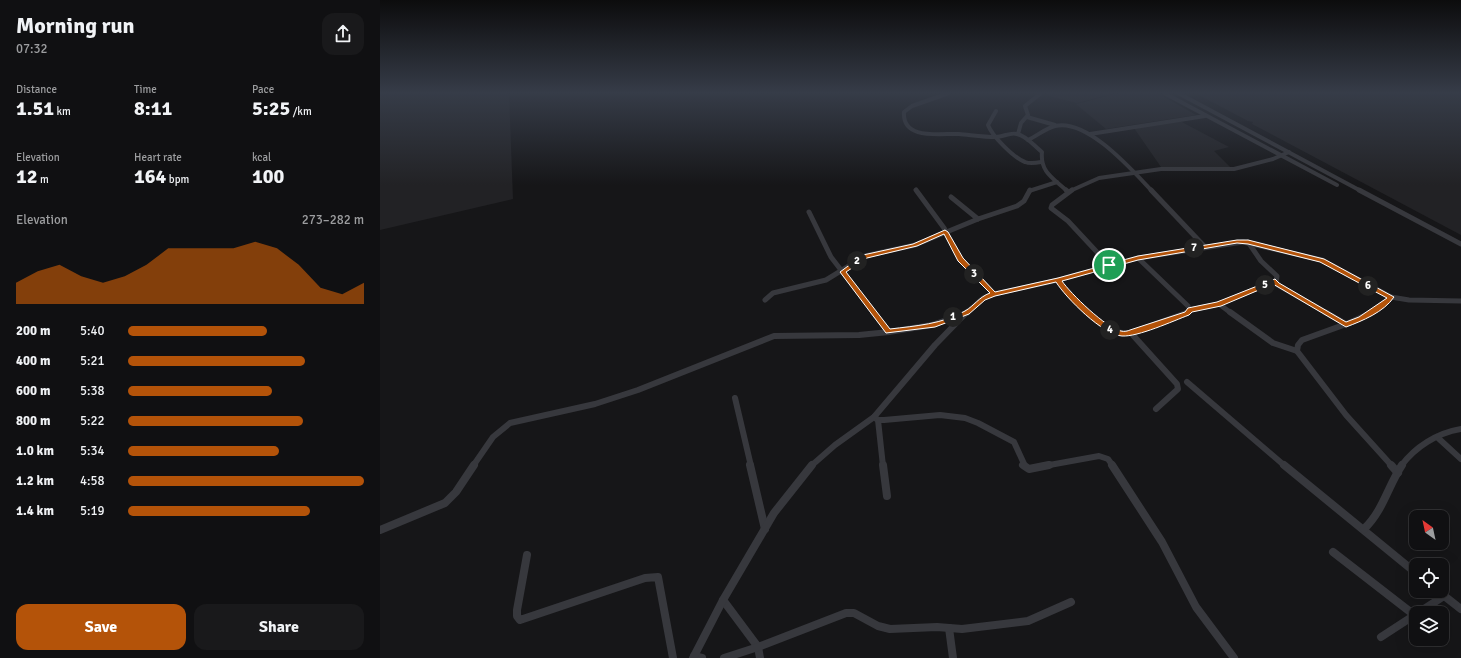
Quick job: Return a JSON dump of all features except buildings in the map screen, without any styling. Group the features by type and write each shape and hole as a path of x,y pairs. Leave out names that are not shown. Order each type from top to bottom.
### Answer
{"street":[{"path":"908,124 912,129 923,134 988,135 996,137 1018,134 1028,140 1042,154 1041,162 1043,168 1068,192"},
{"path":"988,124 988,127 996,137 1025,162 1041,162"},
{"path":"1018,134 1021,124"},
{"path":"1051,124 1056,125"},
{"path":"1090,134 1156,124"},
{"path":"1220,124 1337,185"},
{"path":"1236,124 1461,244"},
{"path":"1028,140 1041,134 1048,127 1056,125 1074,125 1090,134 1134,173 1204,246"},
{"path":"1109,265 1068,221 1051,208 1052,205 1075,187 1095,179 1134,173 1172,169 1230,169 1249,166 1282,156 1289,152"},
{"path":"766,300 773,293 826,280 843,272 865,256 915,245 978,219 1017,206 1024,201 1029,190 1057,182"},
{"path":"916,190 945,232 960,259 994,294"},
{"path":"951,197 978,219"},
{"path":"808,212 832,257 888,332"},
{"path":"1248,242 1261,261 1277,276 1275,281"},
{"path":"696,657 723,600 774,513 810,467 835,445 876,418 935,345 983,298 994,294 1058,280 1138,258 1204,246 1248,242 1322,260 1391,297 1409,300 1461,302"},
{"path":"1138,258 1190,310"},
{"path":"1058,280 1064,289 1079,304 1108,329 1121,334 1187,314 1190,310 1219,304 1275,281"},
{"path":"1275,281 1276,284 1346,324"},
{"path":"1297,351 1298,345 1302,340 1361,318 1386,303 1391,297"},
{"path":"1219,304 1273,343 1297,351 1346,415 1398,473"},
{"path":"380,530 429,511 451,498 493,437 510,423 595,404 638,390 774,336 793,334 813,336 888,332 932,325 967,312"},
{"path":"1131,332 1177,384 1178,389 1175,393 1156,409"},
{"path":"1187,382 1255,442 1409,567"},
{"path":"735,398 765,529"},
{"path":"876,418 930,414 947,414 968,418 981,423 1018,445 1023,465 1029,469 1095,457 1104,457 1108,459 1162,542 1196,606 1234,658"},
{"path":"876,418 887,496"},
{"path":"1364,530 1376,519 1391,484 1410,455 1423,443 1461,429"},
{"path":"1436,437 1461,459"},
{"path":"1333,552 1409,611"},
{"path":"527,555 517,616 520,620 524,620 645,578 658,577 660,581 673,658"},
{"path":"1424,606 1434,598"},
{"path":"1447,598 1461,609"},
{"path":"723,600 758,647 760,658"},
{"path":"724,658 758,647 846,612 854,613 878,626 890,629 937,627 962,629 1028,621 1071,602"},
{"path":"1381,637 1409,617"},
{"path":"949,628 952,658"}],"shaded area":[{"path":"380,124 510,124 513,199 380,230"},
{"path":"1100,124 1140,124 1106,129"},
{"path":"1162,124 1185,124 1229,147 1214,151 1230,167 1161,167 1134,128"},
{"path":"1252,124 1461,124 1461,235"}],"route":[{"path":"1109,265 1058,280 994,294 983,298 967,312 942,322 922,328 888,332 843,272 865,256 915,245 945,232 955,251 967,268 994,294 1010,291 1058,280 1064,289 1079,304 1108,329 1121,334 1126,334 1187,314 1190,310 1219,304 1275,281 1276,284 1346,324 1361,318 1386,303 1391,297 1378,292 1322,260 1248,242 1208,246 1138,258 1109,265"}]}
